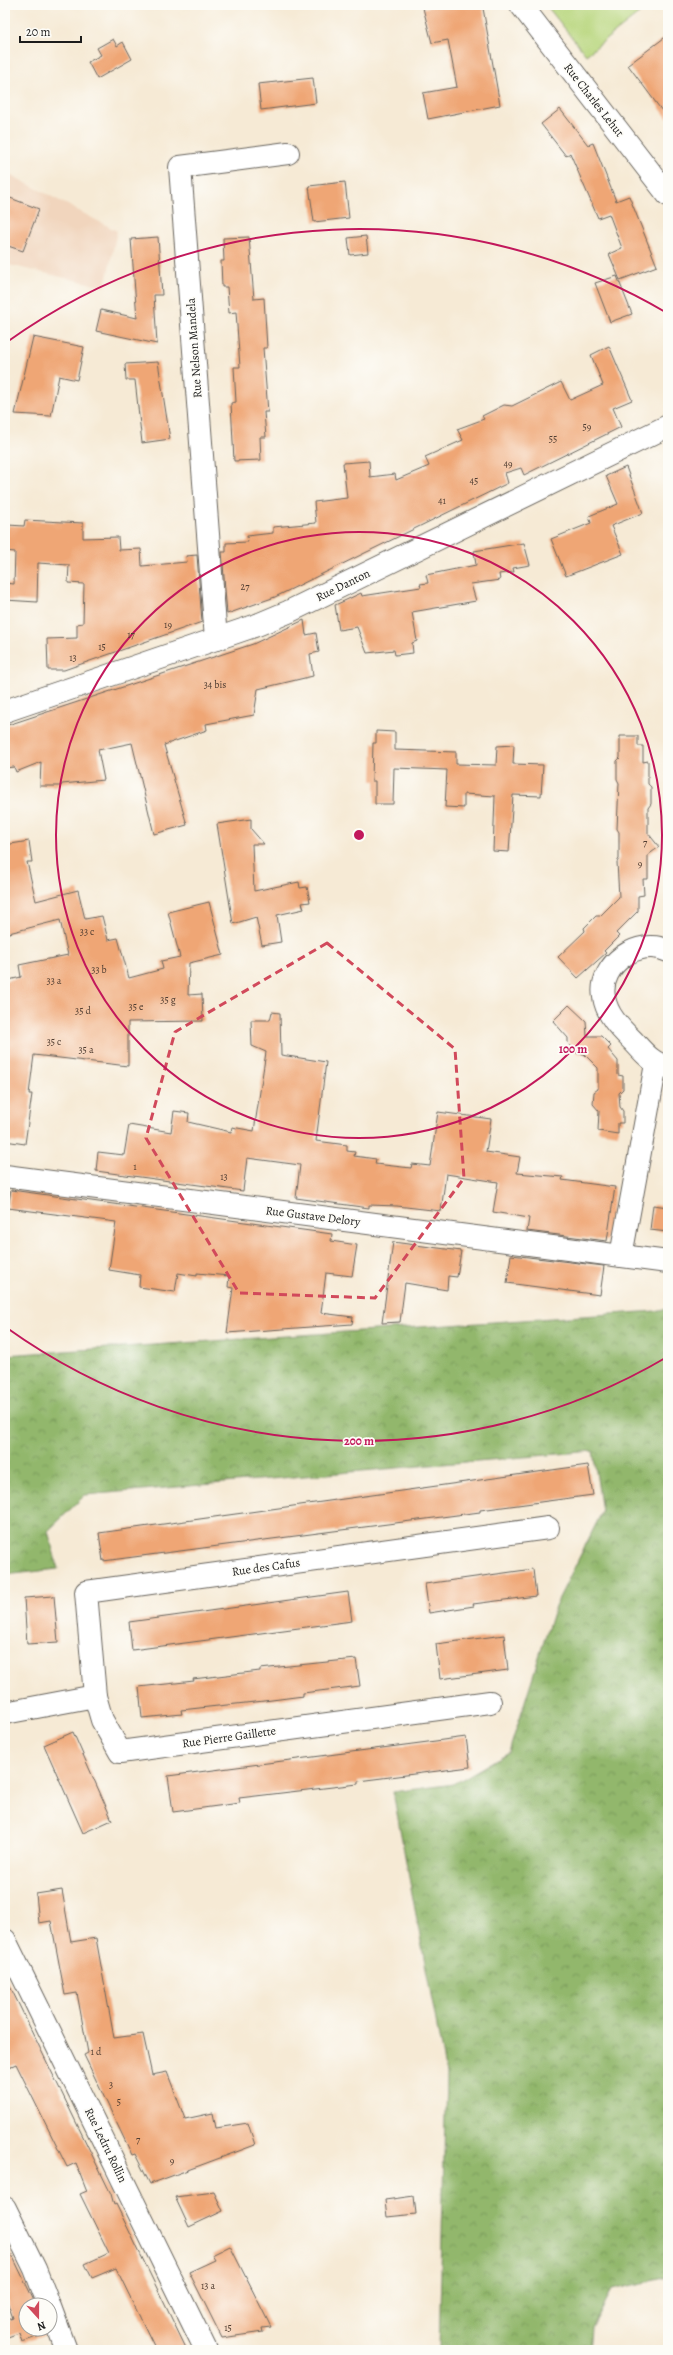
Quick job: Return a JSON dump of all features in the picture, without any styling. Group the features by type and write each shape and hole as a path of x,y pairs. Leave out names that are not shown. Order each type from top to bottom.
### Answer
{"street":[{"name":"Rue Charles Lehut","path":"521,5 668,195"},
{"name":"Rue Nelson Mandela","path":"216,639 180,167 288,153"},
{"name":"Rue Danton","path":"5,711 256,625 304,605 668,426"},
{"path":"621,1256 659,1072 610,1015 604,995 604,985 611,968 628,953 648,947 668,951"},
{"name":"Rue Gustave Delory","path":"5,1176 668,1262"},
{"name":"Rue des Cafus","path":"95,1696 86,1592 548,1528"},
{"path":"5,1713 95,1696"},
{"name":"Rue Pierre Gaillette","path":"95,1696 102,1720 120,1752 490,1702"},
{"name":"Rue Ledru Rollin","path":"5,1940 206,2350"},
{"path":"5,2208 35,2269 46,2297"},
{"path":"58,2328 66,2350"}],"highlighted area":[{"path":"327,943 455,1049 464,1178 375,1298 239,1293 146,1138 175,1032"}],"shaded area":[{"path":"5,172 117,231 105,287 5,264"}],"green space":[{"path":"546,5 650,5 586,55"},
{"path":"668,1308 668,2277 612,2290 592,2328 590,2350 439,2350 446,2075 393,1792 454,1784 509,1752 555,1606 602,1512 593,1451 85,1495 48,1531 58,1569 5,1575 5,1355 656,1311"}],"building":[{"path":"442,5 480,5 483,8 500,105 428,119 423,93 457,87 448,40 432,43 423,8"},
{"path":"668,35 668,119 628,65"},
{"path":"113,39 117,46 123,42 132,59 97,79 88,62 101,55 97,48"},
{"path":"313,78 316,103 261,110 258,84"},
{"path":"560,109 588,145 593,143 616,201 629,196 657,266 620,280 609,254 622,248 609,214 598,218 570,153 566,156 541,124"},
{"path":"345,182 349,218 314,222 309,186"},
{"path":"5,196 39,209 23,251 5,245"},
{"path":"366,236 368,253 350,255 348,238"},
{"path":"158,237 162,295 154,295 157,344 96,331 101,310 137,318 131,239"},
{"path":"249,237 254,299 264,298 267,348 263,348 268,412 264,412 266,437 260,437 261,460 234,461 231,403 236,402 234,367 240,367 236,312 229,313 227,287 222,287 221,261 224,261 223,238"},
{"path":"617,276 632,314 610,322 595,283"},
{"path":"33,337 84,347 77,380 59,376 51,416 15,414"},
{"path":"609,346 632,400 613,408 621,427 524,475 521,468 505,473 508,483 275,597 227,614 222,552 226,552 226,543 248,542 247,536 273,533 273,527 316,523 314,502 347,498 343,463 369,461 370,477 395,474 396,480 429,466 425,457 463,440 457,429 484,419 482,416 504,405 512,406 561,382 570,400 603,385 591,355"},
{"path":"158,362 170,439 142,443 135,380 126,380 125,364"},
{"path":"626,467 643,513 611,526 623,554 566,576 551,539 591,523 589,516 618,504 606,476"},
{"path":"25,520 83,523 83,538 118,537 119,550 141,549 142,566 187,562 186,556 197,555 202,622 64,670 48,670 47,639 77,638 77,624 83,623 84,584 68,583 69,565 38,563 37,602 5,600 5,583 14,584 15,552 5,551 5,528 8,528 8,525 24,526"},
{"path":"524,543 530,565 513,568 514,572 499,574 500,580 471,584 476,601 412,612 417,641 412,643 413,653 395,655 394,650 367,653 357,627 339,630 335,605 361,593 362,596 421,587 420,584 428,583 426,575 476,565 474,551"},
{"path":"304,620 306,635 316,633 319,652 310,654 313,676 258,689 254,715 206,724 207,730 164,745 187,825 154,834 132,743 98,750 104,780 62,784 61,786 40,786 41,762 16,772 14,767 5,768 5,726 253,644"},
{"path":"376,731 395,732 395,750 456,752 456,764 496,765 497,746 514,745 513,764 543,765 541,796 513,795 509,852 493,851 495,796 464,794 464,808 445,807 447,770 394,768 393,804 375,804 375,781 372,781 373,743 376,743"},
{"path":"620,736 638,736 638,746 643,746 643,762 648,761 648,784 651,787 651,804 648,808 648,833 659,847 648,855 648,879 643,879 644,895 638,896 638,911 616,933 619,936 604,951 606,953 578,978 558,957 585,931 584,928 596,916 600,916 619,897 617,862 619,859 619,832 617,829 619,783 617,779 617,761 620,758"},
{"path":"251,819 251,829 264,844 252,844 254,891 299,882 300,888 307,887 310,902 302,903 304,909 277,915 281,942 262,945 256,917 233,924 217,824"},
{"path":"29,841 32,862 27,862 36,901 78,890 85,919 102,916 108,940 118,938 129,978 163,969 161,961 180,957 168,912 209,902 223,955 189,963 188,995 202,994 203,1021 128,1022 128,1066 34,1055 29,1094 32,1094 25,1144 5,1141 5,981 21,977 19,965 68,955 60,920 5,934 5,845"},
{"path":"569,1005 586,1021 587,1036 601,1036 611,1046 608,1049 618,1061 618,1075 623,1076 623,1089 619,1093 620,1107 623,1111 623,1123 618,1123 618,1134 598,1131 599,1111 593,1104 594,1092 598,1089 598,1068 584,1054 577,1053 568,1043 568,1038 553,1021"},
{"path":"272,1012 280,1013 281,1055 326,1062 316,1141 347,1145 347,1151 355,1152 354,1156 376,1159 375,1164 411,1168 412,1164 430,1166 438,1112 491,1119 486,1152 520,1157 517,1173 563,1177 562,1180 615,1187 607,1241 527,1231 529,1218 493,1212 498,1182 446,1174 441,1211 397,1206 369,1205 369,1208 296,1198 300,1165 247,1158 243,1191 96,1171 98,1152 124,1155 129,1125 171,1132 174,1111 189,1113 188,1122 231,1132 232,1127 254,1131 266,1052 252,1046 251,1020 270,1020"},
{"path":"11,1190 332,1234 331,1241 357,1245 352,1276 326,1273 321,1313 353,1317 352,1324 227,1333 233,1288 228,1287 229,1276 197,1273 197,1276 178,1273 175,1292 139,1287 140,1275 109,1270 116,1222 8,1208"},
{"path":"653,1205 668,1207 668,1232 650,1230"},
{"path":"393,1242 461,1251 457,1277 448,1276 447,1290 405,1283 400,1322 382,1323"},
{"path":"511,1255 604,1266 600,1295 507,1283"},
{"path":"588,1465 593,1495 480,1510 480,1512 103,1561 99,1533"},
{"path":"533,1569 536,1596 473,1604 474,1606 429,1613 425,1584"},
{"path":"348,1592 352,1621 132,1650 129,1622"},
{"path":"54,1596 58,1642 27,1644 24,1598"},
{"path":"504,1635 508,1670 440,1679 436,1644"},
{"path":"356,1659 360,1686 303,1693 303,1696 181,1710 182,1714 142,1718 139,1687 194,1681 193,1679 260,1671 260,1669"},
{"path":"73,1732 112,1820 83,1833 44,1745"},
{"path":"466,1737 470,1767 358,1781 358,1784 239,1798 240,1803 173,1812 168,1776"},
{"path":"62,1890 71,1942 96,1938 114,2038 143,2034 152,2075 167,2072 185,2119 213,2113 216,2128 248,2123 255,2145 150,2184 135,2154 132,2155 84,2055 88,2053 77,1993 65,1995 51,1921 39,1923 36,1894"},
{"path":"5,1976 111,2194 114,2205 116,2204 187,2350 156,2350 116,2268 92,2278 85,2264 109,2253 80,2194 87,2191 76,2163 67,2167 16,2064 5,2069"},
{"path":"214,2192 223,2211 189,2227 175,2197"},
{"path":"414,2196 416,2214 387,2217 385,2200"},
{"path":"5,2240 32,2297 18,2297 18,2333 5,2338 5,2321 13,2318 5,2296"},
{"path":"230,2246 271,2327 262,2328 263,2332 222,2338 189,2272 215,2260 212,2255"},
{"path":"20,2337 37,2337 22,2342"}]}
